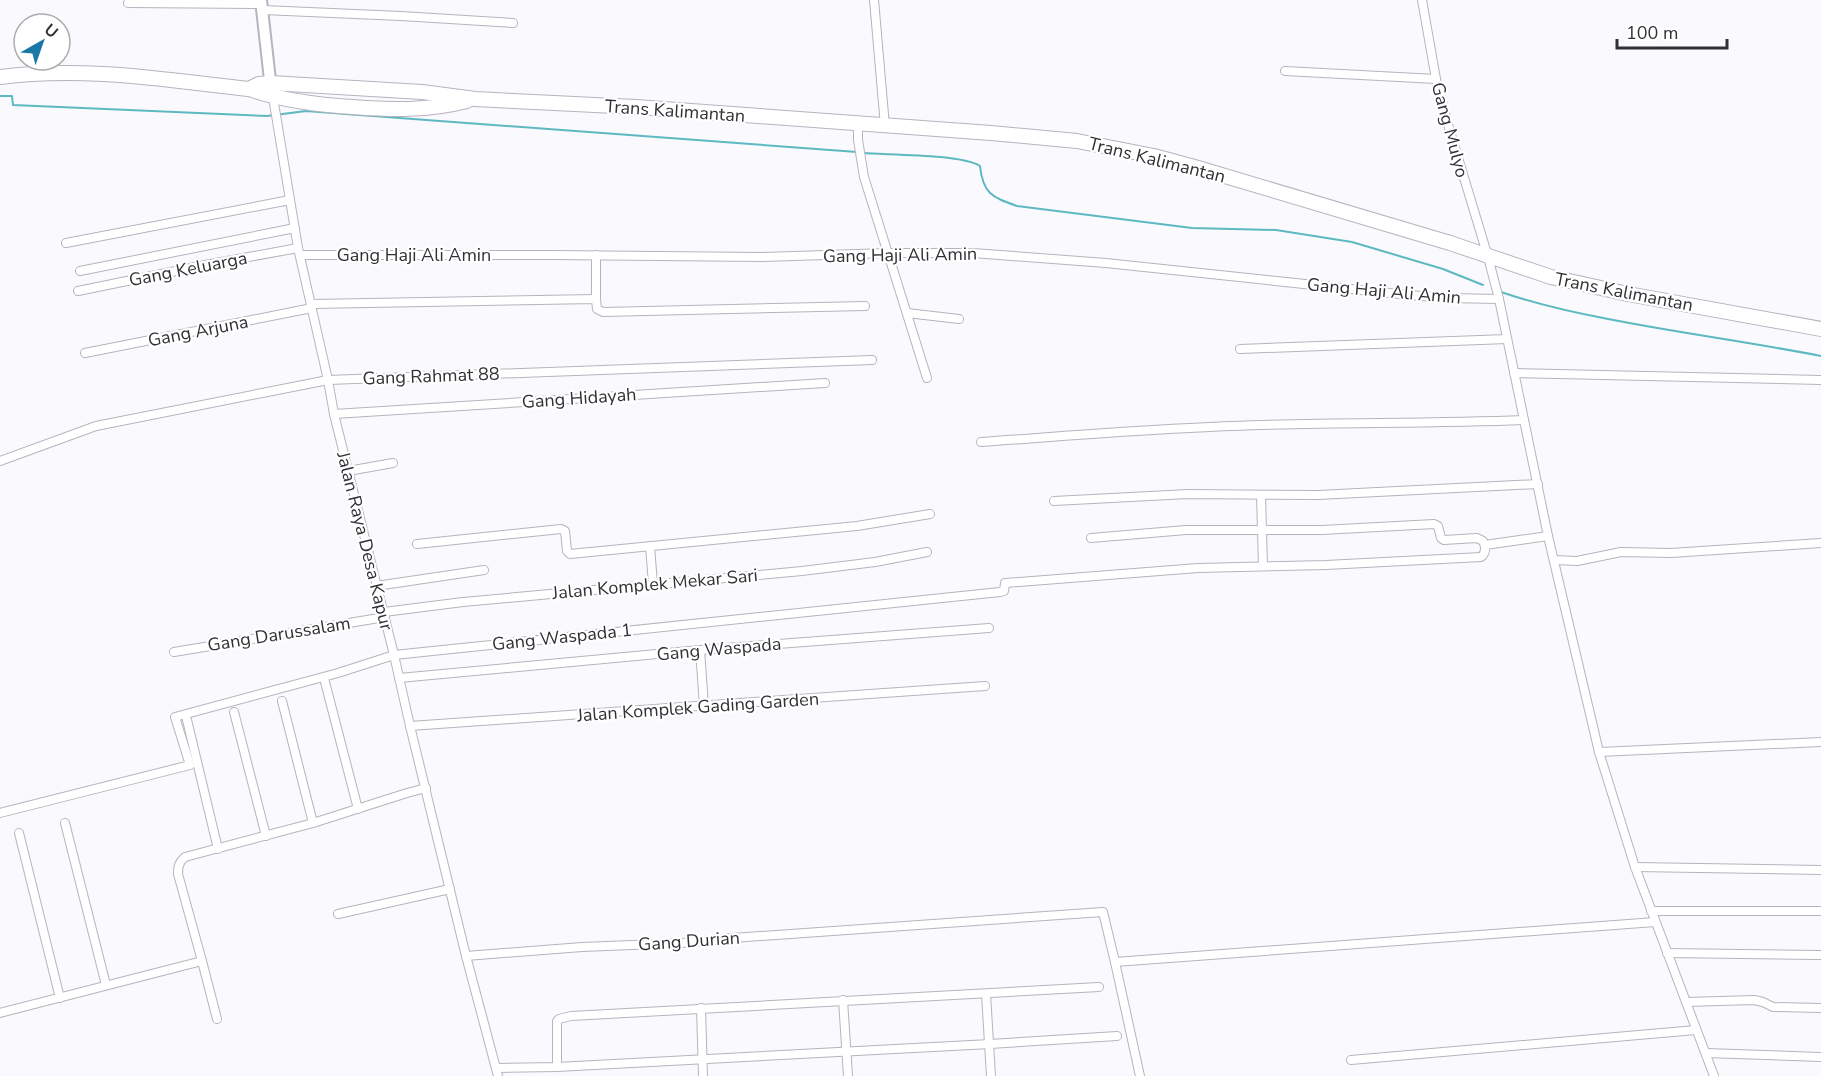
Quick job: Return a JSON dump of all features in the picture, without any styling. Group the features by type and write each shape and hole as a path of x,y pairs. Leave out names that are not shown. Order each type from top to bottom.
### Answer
{"highway":[{"path":"0,77 55,73 115,74 249,89"},
{"name":"Trans Kalimantan","path":"249,89 270,78 475,99 636,107 991,132 1077,141 1154,156 1449,243 1551,277 1821,329"},
{"name":"Trans Kalimantan","path":"249,89 273,98 322,105 413,110 475,99"}],"street":[{"path":"874,0 885,126"},
{"name":"Gang Mulyo","path":"1422,0 1436,79 1498,297 1548,536 1599,752 1635,867 1714,1076"},
{"path":"128,3 262,4 513,23"},
{"name":"Jalan Raya Desa Kapur","path":"262,4 270,78 299,252 334,414 466,956 497,1072"},
{"path":"1285,71 1436,79"},
{"path":"858,124 864,177 927,378"},
{"path":"66,243 290,200"},
{"path":"80,271 295,228"},
{"name":"Gang Haji Ali Amin","path":"299,252 762,257 888,253 1006,254 1408,295 1448,298 1498,297"},
{"name":"Gang Keluarga","path":"78,291 205,265 299,252"},
{"path":"596,255 597,309 603,312 865,306"},
{"name":"Gang Arjuna","path":"85,353 311,306 596,299"},
{"path":"907,313 959,319"},
{"path":"1240,349 1507,339"},
{"name":"Gang Rahmat 88","path":"0,461 96,426 328,380 872,360"},
{"path":"1514,373 1821,380"},
{"name":"Gang Hidayah","path":"334,414 825,383"},
{"path":"981,442 1134,430 1524,420"},
{"path":"348,471 393,463"},
{"path":"1054,501 1188,494 1318,495 1538,484"},
{"path":"1091,538 1186,530 1262,531 1322,530 1434,524 1438,526 1441,538 1444,540 1477,538 1483,541 1485,553 1481,557 1263,566 1262,531 1261,495"},
{"path":"417,544 561,529 565,531 567,551 570,554 858,526 930,514"},
{"path":"1485,545 1548,536"},
{"path":"1554,560 1577,561 1621,552 1671,553 1821,543"},
{"path":"650,546 653,584"},
{"name":"Jalan Komplek Mekar Sari","path":"384,614 463,602 802,571 875,562 927,552"},
{"name":"Gang Waspada 1","path":"0,813 190,765 176,717 338,673 394,655 1000,592 1004,591 1005,583 1198,568 1263,566"},
{"path":"376,586 484,570"},
{"name":"Gang Darussalam","path":"174,652 384,614"},
{"name":"Gang Waspada","path":"399,678 700,650 989,628"},
{"path":"700,650 704,706"},
{"path":"325,682 358,809"},
{"name":"Jalan Komplek Gading Garden","path":"410,726 986,686"},
{"path":"282,701 313,824"},
{"path":"234,712 266,836"},
{"path":"186,720 218,849"},
{"path":"1599,752 1709,743 1821,742"},
{"path":"217,1019 178,874 180,860 185,856 313,824 426,788"},
{"path":"65,823 106,985"},
{"path":"19,833 60,998"},
{"path":"1635,867 1821,870"},
{"path":"338,914 450,889"},
{"path":"1651,911 1821,911"},
{"name":"Gang Durian","path":"466,956 582,947 682,943 1102,912 1115,962"},
{"path":"1140,1076 1115,962 1655,922"},
{"path":"1667,953 1821,956"},
{"path":"0,1013 202,961"},
{"path":"562,1076 559,1067 556,1024 559,1019 571,1016 1099,987"},
{"path":"986,994 991,1076"},
{"path":"843,1000 848,1076"},
{"path":"1686,1002 1754,1000 1773,1007 1821,1008"},
{"path":"701,1008 704,1076"},
{"path":"1351,1060 1696,1030"},
{"path":"497,1072 1117,1036"},
{"path":"1706,1053 1821,1057"}],"waterway":[{"path":"0,96 12,96 13,105 267,116 306,111 857,152"},
{"path":"863,153 941,157 971,162 980,166 986,189 990,193 1017,206 1192,228 1276,230 1352,242 1443,269 1483,285"},
{"path":"1501,292 1540,304 1594,316 1821,356"}]}
